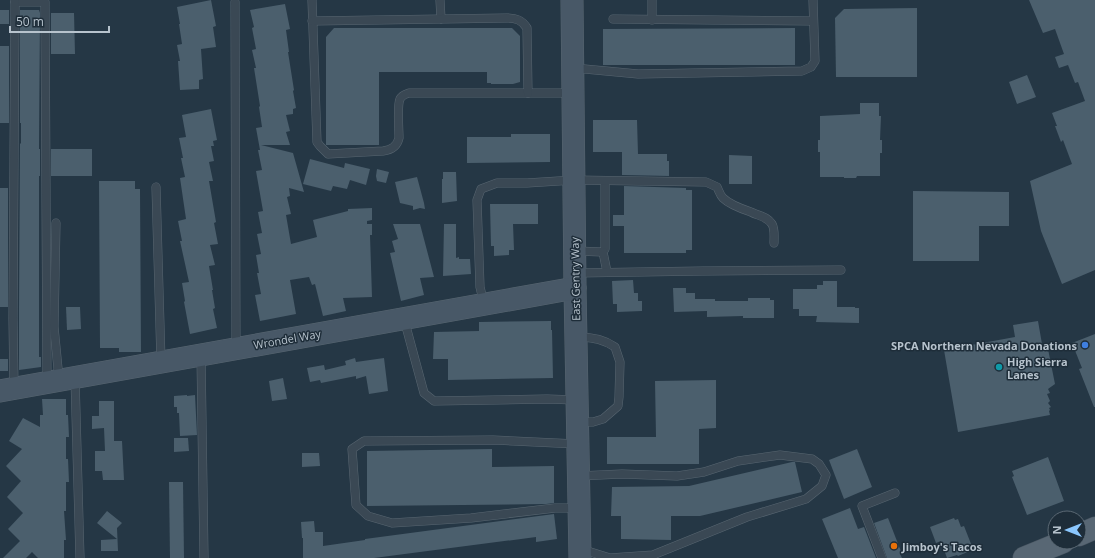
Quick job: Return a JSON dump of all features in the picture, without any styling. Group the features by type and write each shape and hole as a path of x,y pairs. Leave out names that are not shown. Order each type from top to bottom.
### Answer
{"main road":[{"path":"1024,558 1047,549"}],"street":[{"name":"East Gentry Way","path":"572,0 574,251 580,554"},
{"name":"Wrondel Way","path":"7,389 484,304 575,281"}],"lane":[{"path":"312,0 317,142 328,154 383,151 389,150 395,146 398,143 399,138 400,98 409,93 573,93"},
{"path":"440,0 441,19"},
{"path":"652,0 652,20"},
{"path":"573,68 638,74 794,71 811,68 815,60 813,0"},
{"path":"7,389 13,303 15,1 45,2 60,380"},
{"path":"235,2 236,348"},
{"path":"312,21 516,18 524,23 526,28 528,93"},
{"path":"613,19 813,22"},
{"path":"484,304 480,288 477,200 481,189 496,183 574,180 706,182 717,187 722,197 728,202 768,219 774,230 774,243"},
{"path":"604,180 605,250 603,252 606,272"},
{"path":"156,187 161,362"},
{"path":"56,223 54,327 80,558"},
{"path":"574,251 603,252"},
{"path":"575,281 606,272 841,270"},
{"path":"404,318 424,393 434,401 547,399 577,400"},
{"path":"576,336 600,339 610,343 615,347 620,362 618,406 603,419 593,422 578,422"},
{"path":"201,354 204,558"},
{"path":"578,444 493,440 364,441 352,450 356,506 368,516 392,523 471,518 555,508 579,508"},
{"path":"578,476 622,474 677,476 704,472 738,461 780,455 812,460 819,464 826,475 822,486 806,499 747,517 653,554 610,558 580,554"},
{"path":"882,558 862,506 895,493"}],"building":[{"path":"211,0 216,26 213,27 216,47 201,49 203,79 199,80 199,89 180,90 178,61 180,61 177,45 182,44 177,7"},
{"path":"1029,0 1095,0 1095,270 1062,284 1041,231 1030,181 1072,164 1063,140 1061,142 1052,113 1085,101 1078,82 1075,83 1068,65 1059,68 1055,57 1064,54 1055,29 1043,33"},
{"path":"285,4 290,29 286,30 296,108 293,109 293,114 286,115 290,131 286,132 290,145 261,145 293,153 304,192 289,188 290,196 287,197 291,214 286,215 291,244 317,237 313,220 348,211 348,209 372,208 372,220 367,221 367,224 372,224 372,235 370,235 372,297 343,298 346,311 323,316 315,284 312,285 309,277 290,280 296,314 260,321 255,295 261,294 257,273 259,273 256,255 261,254 257,234 262,233 258,212 263,211 256,171 262,170 256,128 262,127 254,68 256,68 252,50 256,49 252,28 254,27 250,10"},
{"path":"917,8 917,77 836,77 835,18 844,9"},
{"path":"0,10 9,10 9,24 0,24"},
{"path":"20,10 39,10 40,13 39,357 41,357 41,367 19,370 21,143"},
{"path":"51,13 74,13 75,54 51,54"},
{"path":"334,28 512,28 520,36 520,82 513,84 487,83 487,72 379,72 379,145 326,145 326,37"},
{"path":"795,28 795,65 603,65 603,29"},
{"path":"0,46 9,46 9,123 0,123"},
{"path":"1027,75 1036,97 1017,104 1009,82"},
{"path":"860,103 879,103 879,116 881,116 880,140 882,140 882,153 880,153 880,176 857,176 856,178 820,177 820,152 818,152 818,140 820,140 820,116 860,114"},
{"path":"211,109 217,140 213,141 214,146 211,146 214,161 209,162 213,181 209,181 218,244 210,245 215,265 209,266 215,308 213,309 217,328 190,334 182,283 189,282 180,241 182,241 178,221 186,219 180,178 185,177 179,138 186,137 182,115"},
{"path":"593,120 637,120 638,154 667,154 667,161 669,161 669,176 622,175 622,152 593,152"},
{"path":"511,134 550,134 550,162 467,163 467,137 511,137"},
{"path":"51,149 92,149 92,176 51,176"},
{"path":"729,155 752,156 752,184 729,184"},
{"path":"310,159 344,168 345,163 370,169 366,185 350,180 347,189 333,186 331,191 303,184"},
{"path":"377,169 389,172 386,183 377,181"},
{"path":"443,172 456,172 457,201 442,203"},
{"path":"417,177 425,209 420,208 413,210 413,206 400,203 395,182"},
{"path":"99,181 135,181 135,189 140,189 141,352 119,352 119,348 100,348"},
{"path":"624,186 686,188 686,190 692,190 692,250 686,250 686,253 624,253 624,226 613,226 613,215 624,215"},
{"path":"0,188 8,188 8,307 0,307"},
{"path":"913,191 1009,192 1009,226 979,226 979,261 913,261"},
{"path":"490,204 538,204 538,224 513,224 514,250 509,250 509,255 494,256 494,246 491,246"},
{"path":"393,224 420,224 434,277 420,278 424,295 401,301 390,253 395,252 392,241 398,239"},
{"path":"444,224 456,224 456,258 459,257 459,259 470,259 471,274 443,276"},
{"path":"633,280 634,293 638,293 638,301 642,301 642,311 617,312 617,304 613,304 612,281"},
{"path":"823,281 837,281 837,307 859,308 859,323 816,322 817,316 799,316 799,309 793,309 793,289 817,289 817,285 823,285"},
{"path":"673,288 686,288 686,293 695,293 695,299 715,299 715,301 748,301 748,298 770,298 770,300 774,300 774,318 743,318 743,316 707,317 707,311 674,312"},
{"path":"66,307 80,307 81,329 67,330"},
{"path":"551,321 553,378 448,380 448,359 433,359 434,332 479,331 479,322"},
{"name":"High Sierra Lanes","path":"1038,321 1042,344 1047,344 1055,384 1048,389 1050,393 1047,394 1050,401 1048,403 1051,407 1049,408 1050,415 958,432 944,350 1015,337 1013,325"},
{"path":"1095,334 1094,407 1079,369 1082,368 1072,343"},
{"path":"355,358 356,362 384,358 388,391 369,394 366,376 356,379 356,376 321,383 320,380 310,382 307,368 324,365 325,370 346,365 345,361"},
{"path":"0,359 8,359 8,371 0,371"},
{"path":"283,378 287,399 272,401 269,381"},
{"path":"716,380 716,428 699,429 699,464 607,464 607,437 656,437 655,381"},
{"path":"195,395 197,435 180,436 179,413 177,413 177,407 174,407 174,396"},
{"path":"42,399 66,399 66,415 68,415 69,437 66,437 66,459 68,459 69,482 66,482 66,511 64,511 66,540 64,540 64,558 38,558 32,552 26,558 3,558 20,541 8,529 23,513 7,497 21,481 6,466 22,449 9,441 23,418 40,427 40,415 43,415"},
{"path":"99,401 114,401 114,441 122,441 124,480 103,480 102,471 95,471 95,451 105,451 104,428 92,429 92,416 99,416"},
{"path":"174,438 188,438 189,451 174,452"},
{"path":"492,449 492,467 554,466 554,503 367,506 367,451"},
{"path":"857,449 872,487 844,499 829,460"},
{"path":"302,453 319,453 320,466 302,467"},
{"path":"1048,457 1064,501 1027,515 1012,477 1014,476 1012,471"},
{"path":"795,462 802,492 700,516 671,516 671,540 621,539 621,516 611,516 612,487 689,486"},
{"path":"169,482 183,482 184,558 170,558"},
{"path":"850,508 858,529 864,527 876,558 838,558 822,519"},
{"path":"107,511 122,523 117,528 118,551 101,551 101,540 117,539 97,523"},
{"path":"554,514 557,539 536,542 536,537 374,558 303,558 301,522 314,521 315,532 323,532 323,546"},
{"path":"888,518 902,554 900,554 902,558 887,558 874,523"},
{"path":"954,518 955,520 958,519 961,527 964,526 973,549 958,556 947,558 941,541 936,543 930,527"}],"place":[{"name":"SPCA Northern Nevada Donations","path":"1085,345"},
{"name":"High Sierra Lanes","path":"999,367"},
{"name":"Jimboy's Tacos","path":"894,546"}]}
